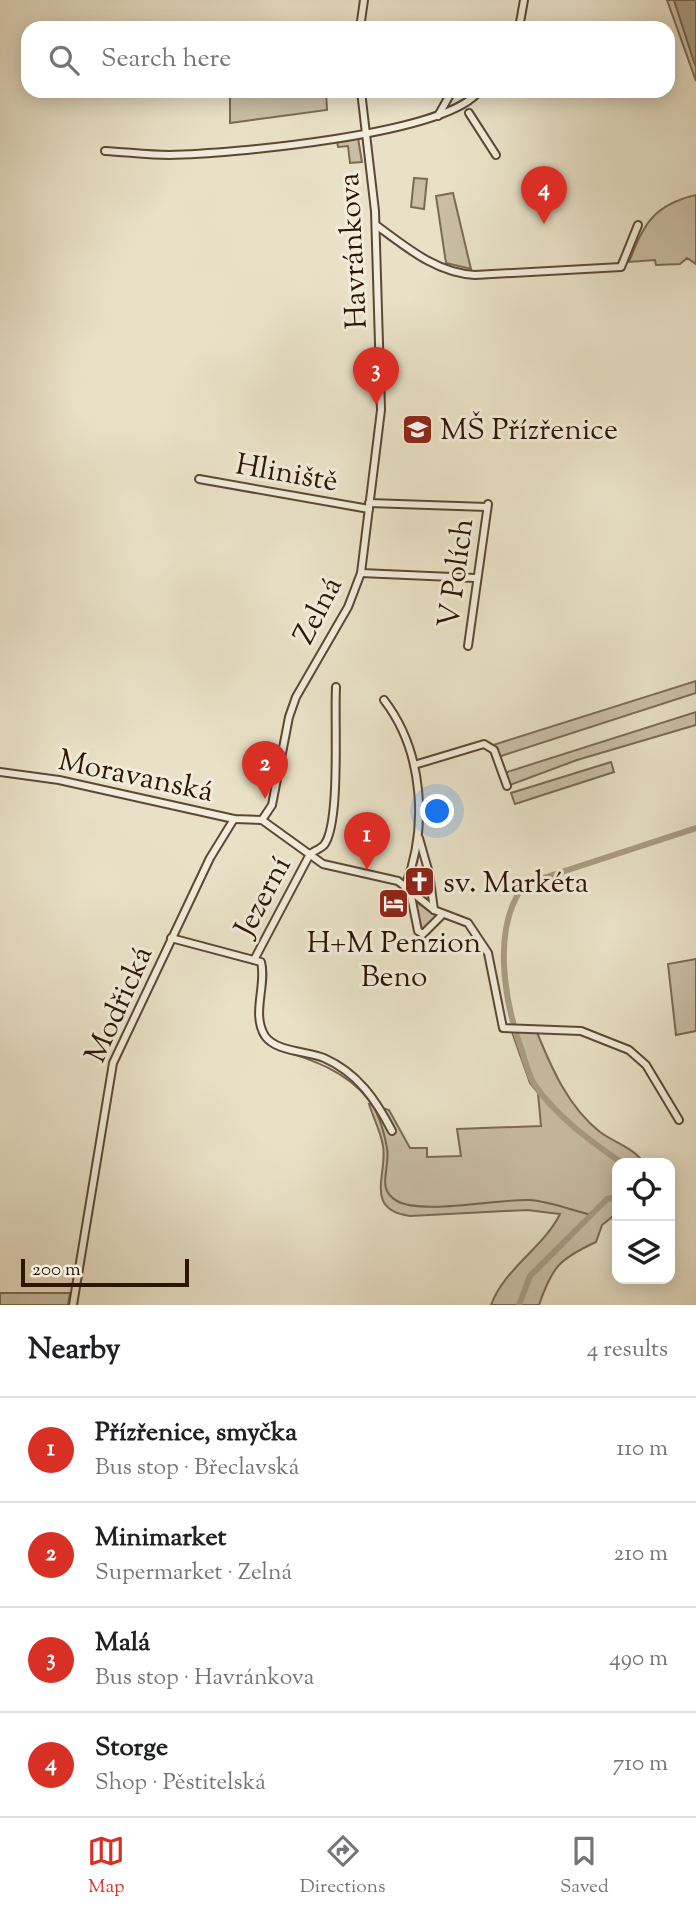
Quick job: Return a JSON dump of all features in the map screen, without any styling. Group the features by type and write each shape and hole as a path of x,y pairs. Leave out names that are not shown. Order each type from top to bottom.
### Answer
{"street":[{"path":"361,21 364,0"},
{"path":"520,21 524,0"},
{"name":"Havránkova","path":"362,98 376,225 381,410"},
{"path":"438,116 448,98"},
{"path":"105,150 168,155 367,134 467,109 474,98"},
{"path":"467,109 496,155"},
{"path":"376,225 432,263 454,272 475,275 621,267 639,225"},
{"name":"Zelná","path":"262,820 272,805 289,717 296,697 348,607 361,573 381,410"},
{"name":"Hliniště","path":"198,480 369,506"},
{"name":"V Polích","path":"369,506 488,506 475,578 468,646"},
{"path":"361,573 475,578"},
{"name":"Jezerní","path":"254,960 310,854 325,844 329,833 335,785 335,687"},
{"path":"384,700 395,716 414,765 419,802 419,836 408,889 418,931 423,934 429,932 442,915"},
{"path":"414,765 484,744 494,750 507,786"},
{"name":"Moravanská","path":"0,772 59,780 234,819 262,820"},
{"name":"Modřická","path":"73,1305 113,1063 210,858 234,819"},
{"path":"262,820 326,866 398,881 433,910 468,923 482,942 494,978 500,1025 508,1029 582,1031 629,1050 646,1065 679,1120"},
{"path":"419,836 429,873 433,910"},
{"path":"410,873 429,873"},
{"name":"Jezerní","path":"171,938 261,961 259,999 263,1033 267,1039 291,1050 324,1058 354,1076 374,1096 392,1131"}],"shaded area":[{"path":"667,0 674,0 696,67 696,81 675,21"},
{"path":"674,0 696,0 696,67 694,62"},
{"path":"230,98 326,98 327,110 230,123"},
{"path":"358,138 362,162 350,163 348,146 338,147 337,141"},
{"path":"414,178 427,179 424,209 411,207"},
{"path":"453,193 471,269 446,263 436,196"},
{"path":"696,195 696,264 687,258 680,264 656,265 655,260 629,262 652,218 670,204"},
{"path":"696,681 696,693 498,757 493,745"},
{"path":"696,712 696,725 577,760 510,785 504,773"},
{"path":"611,762 614,772 515,804 511,793"},
{"path":"426,875 432,904 409,885 413,876"},
{"path":"413,900 437,916 427,930 420,931"},
{"path":"696,959 696,1031 676,1035 668,964"},
{"path":"536,1030 554,1072 579,1111 600,1132 640,1158 612,1158 612,1217 602,1225 596,1242 565,1259 558,1266 539,1305 491,1305 505,1280 544,1237 560,1214 527,1210 410,1216 396,1212 387,1206 382,1198 383,1146 369,1104 389,1110 410,1148 427,1148 427,1157 461,1156 457,1129 541,1126 538,1093 530,1083 512,1032"},
{"path":"0,1293 70,1293 68,1305 0,1305"}],"waterway":[{"path":"615,1158 563,1117 532,1081 516,1034 506,990 504,944 507,922 514,902 525,884 696,828"},
{"path":"272,1047 336,1072 348,1079 368,1099 378,1116 386,1142 388,1156 385,1184 390,1196 397,1201 409,1205 441,1207 529,1200 591,1215"},
{"path":"519,1305 530,1276 607,1199 612,1198"}],"place":[{"name":"Storge","path":"544,224"},
{"name":"Malá","path":"376,405"},
{"name":"MŠ Přízřenice","path":"417,429"},
{"name":"Minimarket","path":"265,799"},
{"name":"Přízřenice, smyčka","path":"367,870"},
{"name":"sv. Markéta","path":"420,882"},
{"name":"H+M Penzion Beno","path":"394,904"}]}
